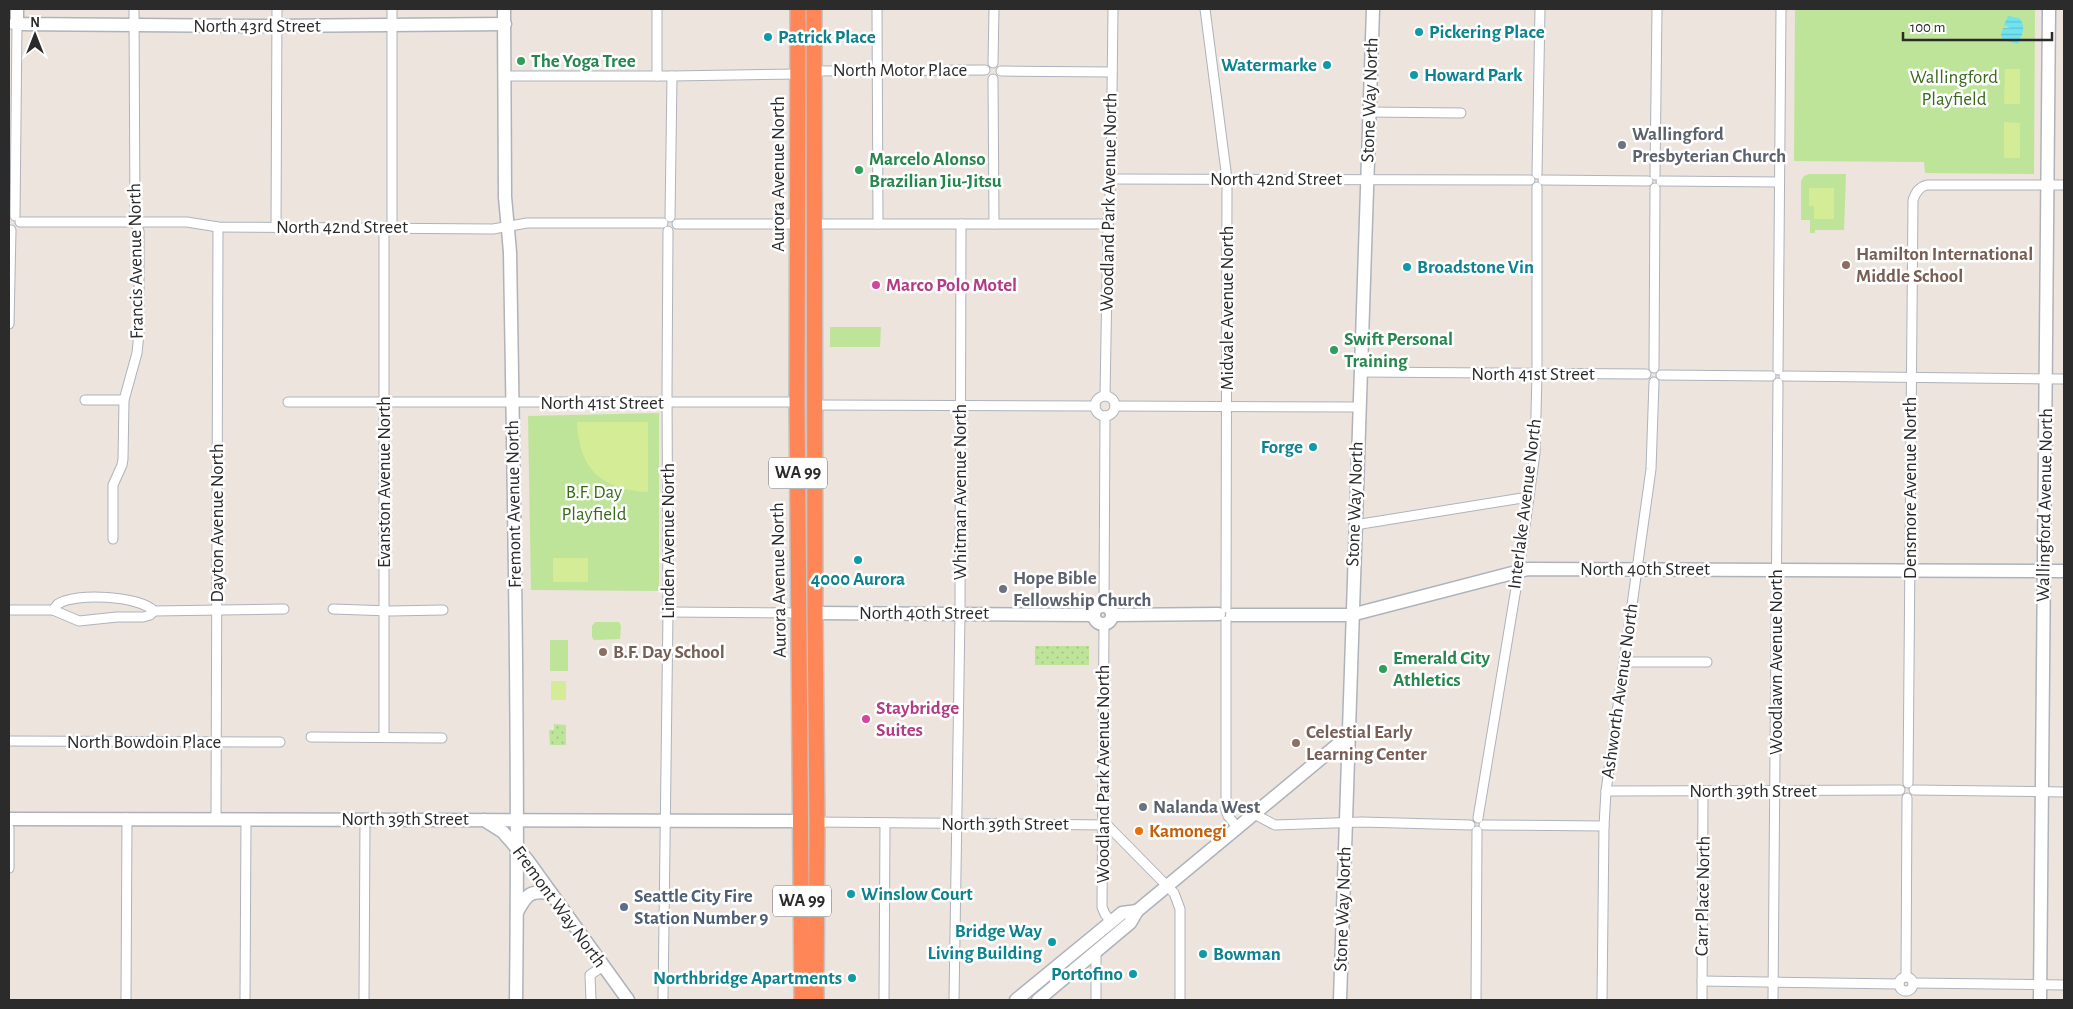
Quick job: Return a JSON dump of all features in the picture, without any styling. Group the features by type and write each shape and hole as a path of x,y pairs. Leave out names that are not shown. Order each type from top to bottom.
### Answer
{"highway":[{"name":"Aurora Avenue North","path":"798,9 797,402 817,822 816,1000"},
{"name":"Aurora Avenue North","path":"802,1000 802,821 807,613 816,405 814,9"}],"main road":[{"path":"13,24 17,9"},
{"name":"Fremont Avenue North","path":"504,9 518,820 516,1000"},
{"name":"Stone Way North","path":"1340,1000 1351,615 1373,9"},
{"name":"Wallingford Avenue North","path":"2040,1000 2049,9"},
{"name":"North 43rd Street","path":"13,24 134,26 505,24"},
{"name":"North 40th Street","path":"807,613 1351,615 1518,570 1539,568 2064,571"},
{"path":"1038,1000 1130,923 1137,911 1348,736"},
{"name":"North 39th Street","path":"9,818 802,821"},
{"name":"Fremont Way North","path":"484,820 503,832 518,848 628,1000"},
{"path":"517,912 525,898 532,893 538,891 551,893"},
{"path":"1016,1000 1111,922 1122,914 1137,911"}],"street":[{"name":"Francis Avenue North","path":"113,539 113,485 122,465 124,400 137,353 139,333 139,231 135,222 134,9"},
{"path":"276,228 277,9"},
{"name":"Evanston Avenue North","path":"384,737 384,402 392,9"},
{"path":"657,9 657,76"},
{"path":"877,9 878,224"},
{"path":"993,63 994,9"},
{"name":"Woodland Park Avenue North","path":"1105,396 1108,224 1112,179 1113,9"},
{"name":"Midvale Avenue North","path":"1205,9 1227,179 1226,810 1228,816 1237,827"},
{"name":"Interlake Avenue North","path":"1476,1000 1477,825 1535,453 1538,374 1537,180 1540,9"},
{"path":"1654,368 1657,9"},
{"name":"Woodlawn Avenue North","path":"1773,1000 1781,9"},
{"path":"9,324 10,230 17,228 15,218 13,24"},
{"path":"993,63 988,65 985,70 987,76 993,79"},
{"path":"993,63 998,65 1001,71"},
{"name":"North Motor Place","path":"814,70 985,70"},
{"path":"1001,71 1112,72"},
{"path":"993,79 998,77 1001,71"},
{"path":"505,76 798,74"},
{"name":"Linden Avenue North","path":"664,1000 672,76"},
{"path":"993,79 994,224"},
{"path":"1369,112 1461,113"},
{"name":"North 42nd Street","path":"1112,179 1779,182"},
{"name":"Densmore Avenue North","path":"1908,783 1913,200 1915,193 1921,186 1928,185 2047,185"},
{"path":"2047,185 2064,185"},
{"name":"North 42nd Street","path":"15,218 187,222 218,227 276,228 493,228 527,223 798,224"},
{"path":"816,224 1108,224"},
{"name":"Whitman Avenue North","path":"954,1000 960,614 961,224"},
{"name":"Dayton Avenue North","path":"216,818 218,227"},
{"path":"1654,368 1648,370 1646,374 1648,380 1654,382 1658,380 1660,375"},
{"path":"1654,368 1659,371 1660,375"},
{"name":"North 41st Street","path":"1360,372 1646,374"},
{"path":"1660,375 2064,379"},
{"name":"Ashworth Avenue North","path":"1602,1000 1606,791 1651,469 1654,382"},
{"path":"1105,396 1112,399 1115,406 1113,412 1105,416 1099,414 1095,406 1099,397 1105,396"},
{"path":"85,400 124,400"},
{"name":"North 41st Street","path":"288,402 797,402"},
{"path":"816,405 1095,406"},
{"path":"1115,406 1359,407"},
{"name":"Woodland Park Avenue North","path":"1105,416 1102,907 1111,922"},
{"path":"1355,525 1528,497"},
{"path":"53,610 59,603 83,597 114,598 137,602 150,606 154,611"},
{"path":"9,610 53,610 79,621 117,617 143,617 150,616 154,611 284,609"},
{"path":"333,609 384,611 443,610"},
{"name":"North 40th Street","path":"668,612 807,613"},
{"path":"1625,662 1707,662"},
{"path":"311,737 442,738"},
{"name":"North Bowdoin Place","path":"9,741 280,742"},
{"path":"1908,783 1911,784 1914,790 1912,796 1907,798 1902,796 1900,790 1902,785 1908,783"},
{"name":"North 39th Street","path":"1606,791 1900,790"},
{"path":"1914,790 2064,792"},
{"name":"Carr Place North","path":"1702,1000 1704,791"},
{"path":"1907,798 1909,980 1911,989 1906,996 1900,989 1901,979 1909,980 2064,985"},
{"path":"1254,814 1275,825 1346,823 1604,826"},
{"path":"126,1000 127,818"},
{"path":"245,1000 246,819"},
{"path":"364,1000 365,819"},
{"name":"North 39th Street","path":"817,822 1104,824"},
{"path":"884,1000 885,823"},
{"path":"1104,824 1174,893 1180,909 1180,1000"},
{"path":"9,828 9,868"},
{"path":"1096,951 1096,1000"},
{"path":"591,1000 590,975 603,966"},
{"path":"1702,981 1899,984"}],"green space":[{"name":"Wallingford Playfield","path":"1795,9 2035,9 2034,174 1925,173 1924,162 1794,161"},
{"path":"2005,69 2020,69 2020,104 2004,104"},
{"path":"2004,122 2020,123 2020,158 2004,158"},
{"path":"1809,174 1846,174 1844,230 1815,230 1815,233 1810,233 1810,220 1801,220 1801,181 1804,176"},
{"path":"1809,188 1834,188 1834,219 1814,219 1814,206 1809,206"},
{"path":"830,327 881,327 880,347 830,347"},
{"name":"B.F. Day Playfield","path":"659,413 659,591 531,590 528,416"},
{"path":"577,422 648,422 648,492 617,487 596,474 582,452"},
{"path":"553,558 588,558 588,582 553,582"},
{"path":"595,622 619,622 621,626 620,639 594,640 592,637 592,626"},
{"path":"550,640 568,640 568,671 550,671"},
{"path":"1035,646 1089,646 1089,665 1035,665"},
{"path":"551,681 566,681 566,700 551,700"},
{"path":"554,724 566,725 566,745 550,745 549,730 554,730"}],"water":[{"path":"2008,16 2019,18 2023,24 2023,31 2018,44 2003,40 2001,35 2003,28 2010,28 2004,25"}],"place":[{"name":"Pickering Place","path":"1419,32"},
{"name":"Patrick Place","path":"768,37"},
{"name":"The Yoga Tree","path":"521,61"},
{"name":"Watermarke","path":"1327,65"},
{"name":"Howard Park","path":"1414,75"},
{"name":"Wallingford Presbyterian Church","path":"1622,145"},
{"name":"Marcelo Alonso Brazilian Jiu-Jitsu","path":"859,170"},
{"name":"Hamilton International Middle School","path":"1846,265"},
{"name":"Broadstone Vin","path":"1407,267"},
{"name":"Marco Polo Motel","path":"876,285"},
{"name":"Swift Personal Training","path":"1334,350"},
{"name":"Forge","path":"1313,447"},
{"name":"4000 Aurora","path":"858,560"},
{"name":"Hope Bible Fellowship Church","path":"1003,589"},
{"name":"B.F. Day School","path":"603,652"},
{"name":"Emerald City Athletics","path":"1383,669"},
{"name":"Staybridge Suites","path":"866,719"},
{"name":"Celestial Early Learning Center","path":"1296,743"},
{"name":"Nalanda West","path":"1143,807"},
{"name":"Kamonegi","path":"1139,831"},
{"name":"Winslow Court","path":"851,894"},
{"name":"Seattle City Fire Station Number 9","path":"624,907"},
{"name":"Bridge Way Living Building","path":"1052,942"},
{"name":"Bowman","path":"1203,954"},
{"name":"Portofino","path":"1133,974"},
{"name":"Northbridge Apartments","path":"852,978"}]}
